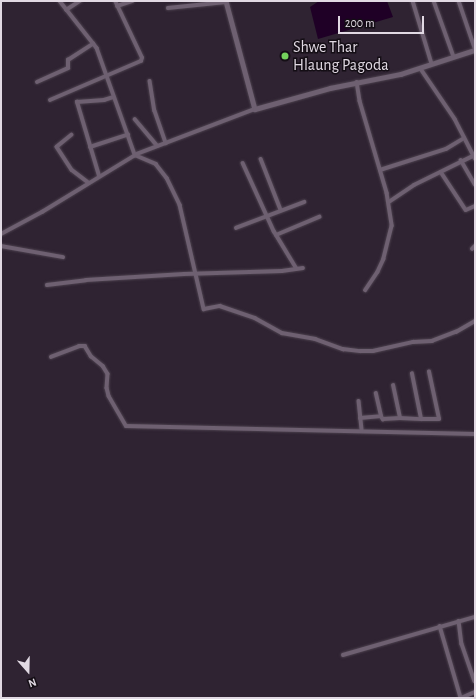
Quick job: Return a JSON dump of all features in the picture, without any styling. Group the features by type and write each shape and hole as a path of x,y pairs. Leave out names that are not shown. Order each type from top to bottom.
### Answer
{"street":[{"path":"60,1 97,48 135,155 156,164 167,178 180,205 204,309 220,306 255,318 282,333 316,338 343,349 373,351 413,342 432,341 456,332 475,321"},
{"path":"66,10 80,1"},
{"path":"50,100 142,60 115,1"},
{"path":"117,6 132,1"},
{"path":"168,8 226,1 255,108"},
{"path":"413,1 432,64"},
{"path":"434,1 454,57"},
{"path":"1,234 42,212 88,182 135,155 255,108 330,88 421,69 475,49 459,1"},
{"path":"37,82 68,68 68,60 93,44"},
{"path":"389,202 414,185 441,172 461,160 474,157 455,119 421,69"},
{"path":"150,81 155,111 166,143"},
{"path":"357,82 360,101 372,138 389,202 392,231 387,250 378,272 366,290"},
{"path":"99,176 77,102 104,100 114,97"},
{"path":"135,119 158,146"},
{"path":"72,135 57,147 72,170 88,182"},
{"path":"90,147 128,135"},
{"path":"380,170 446,149 464,138"},
{"path":"261,159 281,210"},
{"path":"461,160 475,184"},
{"path":"243,163 276,235 297,269"},
{"path":"441,172 466,210 475,206"},
{"path":"236,228 304,202"},
{"path":"276,235 320,217"},
{"path":"1,246 63,257"},
{"path":"47,285 86,280 282,271 303,268"},
{"path":"51,357 80,346 85,346 91,356 103,366 108,374 107,388 109,396 126,426 475,434"},
{"path":"360,418 381,416 383,419 439,419 429,372"},
{"path":"412,374 421,418"},
{"path":"393,386 400,418"},
{"path":"376,394 381,416"},
{"path":"359,401 362,431"},
{"path":"343,655 475,617"},
{"path":"459,621 462,644 475,681"},
{"path":"440,626 461,698 475,692"}],"shaded area":[{"path":"319,1 387,1 393,17 318,39 310,7"}],"place":[{"name":"Shwe Thar Hlaung Pagoda","path":"285,56"}]}
